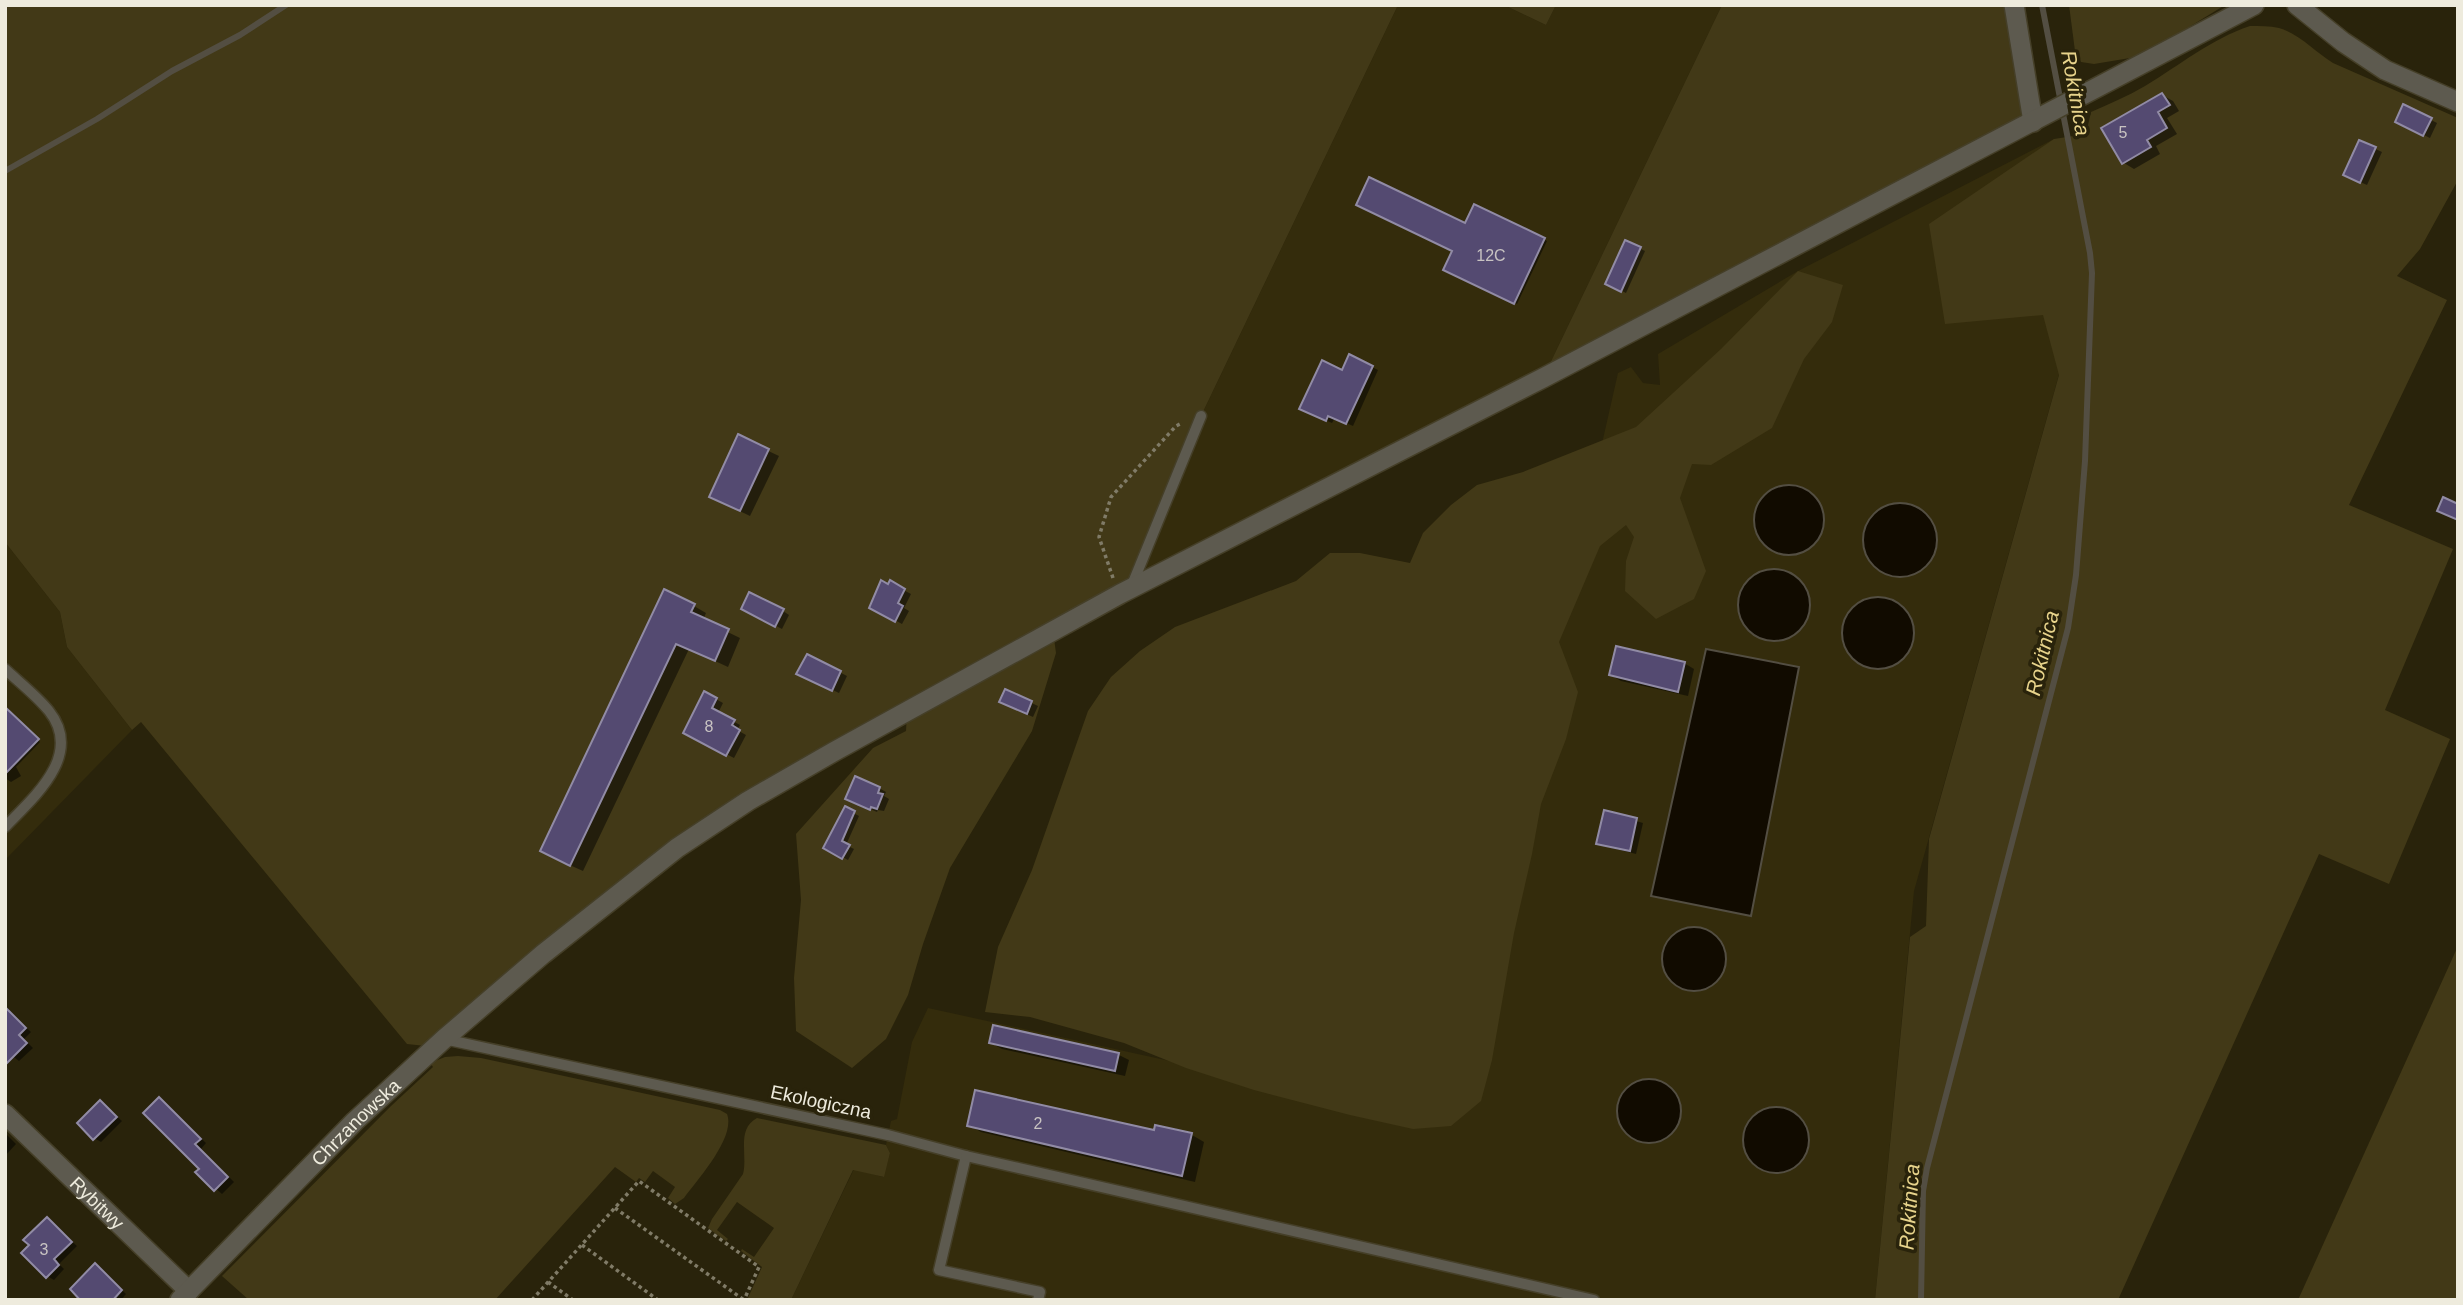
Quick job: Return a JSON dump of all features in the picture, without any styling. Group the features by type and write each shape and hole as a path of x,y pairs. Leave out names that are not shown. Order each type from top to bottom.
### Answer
{"street":[{"path":"2014,5 2033,122"},
{"name":"Chrzanowska","path":"185,1295 355,1121 444,1039 543,954 677,848 748,801 1125,592 1543,378 2255,5"},
{"path":"2297,5 2343,42 2385,70 2458,102"},
{"name":"Rybitwy","path":"5,1114 185,1295"}],"lane":[{"path":"1125,592 1200,416"},
{"path":"5,669 49,711 60,730 60,754 52,774 43,788 5,827"},
{"name":"Ekologiczna","path":"444,1039 875,1132 966,1156 1594,1300"},
{"path":"966,1156 939,1270 1040,1292 1038,1300"}],"path":[{"path":"1125,592 1108,567 1099,537 1111,497 1176,425 1200,416"},
{"path":"532,1300 639,1181 760,1267 744,1300 615,1208"},
{"path":"582,1245 658,1300"},
{"path":"548,1282 573,1300"}],"shaded area":[{"path":"5,5 1398,5 1201,416 1131,589 1053,631 1056,653 1032,731 950,868 908,995 886,1039 852,1068 796,1031 794,978 801,900 796,834 873,748 906,731 907,712 748,801 435,1047 407,1044 141,722 132,730 67,647 60,612 5,542"},
{"path":"1398,5 1504,5 1546,25 1556,5 1722,5 1543,378 1131,589 1201,416"},
{"path":"1504,5 1556,5 1546,25"},
{"path":"1722,5 2014,5 2033,122 1543,378"},
{"path":"2069,5 2225,5 2142,56 2094,64 2081,62 2075,51"},
{"path":"2250,26 2287,31 2333,63 2458,118 2458,180 2420,249 2397,276 2447,300 2349,505 2453,549 2385,710 2450,739 2389,884 2319,854 2118,1300 1875,1300 1910,937 1926,926 1929,839 2059,375 2043,315 1945,324 1929,224 2054,139 2086,134 2091,112 2139,90 2209,45"},
{"path":"2054,139 2081,296 1914,891 1875,1300 791,1300 854,1169 883,1177 890,1153 886,1145 891,1121 897,1119 912,1042 928,1008 1448,1122 1618,373 1631,367 1643,383 1660,385 1658,354 1798,271"},
{"path":"1798,271 1843,285 1832,322 1804,359 1772,428 1711,465 1692,464 1680,498 1706,571 1694,599 1656,619 1625,591 1626,561 1634,537 1626,525 1600,546 1559,642 1578,692 1566,739 1541,804 1514,933 1492,1060 1481,1101 1451,1126 1413,1129 1254,1090 1186,1068 1124,1043 1030,1017 985,1012 998,947 1032,870 1088,711 1111,677 1140,651 1175,627 1296,581 1330,553 1360,553 1410,563 1423,533 1451,505 1477,485 1523,472 1636,427 1721,349"},
{"path":"1789,485 1814,495 1824,520 1814,545 1789,555 1764,545 1754,520 1764,495"},
{"path":"1900,503 1914,506 1926,514 1934,526 1937,540 1934,554 1926,566 1914,574 1900,577 1886,574 1874,566 1866,554 1863,540 1866,526 1874,514 1886,506"},
{"path":"5,542 60,612 67,647 132,730 5,860"},
{"path":"1774,569 1794,575 1804,585 1810,605 1804,625 1794,635 1774,641 1754,635 1744,625 1738,605 1744,585 1754,575"},
{"path":"1878,597 1892,600 1904,607 1911,619 1914,633 1911,647 1904,659 1892,666 1878,669 1864,666 1852,659 1845,647 1842,633 1845,619 1852,607 1864,600"},
{"path":"1706,649 1799,667 1751,916 1651,896"},
{"path":"1694,927 1712,933 1720,941 1726,959 1720,977 1712,985 1694,991 1676,985 1668,977 1662,959 1668,941 1676,933"},
{"path":"2458,946 2458,1300 2298,1300"},
{"path":"445,1057 481,1058 720,1110 727,1114 726,1134 706,1169 684,1198 675,1204 668,1198 675,1187 653,1171 645,1182 639,1178 636,1182 615,1167 495,1300 249,1300 222,1276 433,1067 430,1063"},
{"path":"1643,1079 1655,1079 1672,1088 1679,1099 1679,1123 1672,1134 1655,1143 1643,1143 1631,1138 1622,1129 1617,1117 1617,1105 1622,1093 1631,1084"},
{"path":"1770,1107 1782,1107 1794,1112 1804,1122 1809,1140 1807,1153 1794,1168 1782,1173 1770,1173 1758,1168 1748,1158 1743,1146 1743,1134 1748,1122 1758,1112"},
{"path":"757,1118 886,1145 890,1153 884,1177 853,1170 791,1300 747,1300 762,1267 741,1251 742,1249 754,1257 774,1228 737,1202 717,1230 728,1239 726,1241 708,1228 743,1174 745,1136 751,1123"}],"building":[{"path":"2162,93 2170,105 2158,112 2167,128 2147,140 2151,147 2122,164 2101,128"},
{"path":"2403,104 2432,118 2423,136 2395,122"},
{"path":"2359,140 2376,147 2360,183 2343,175"},
{"path":"1369,177 1465,223 1474,204 1545,238 1514,304 1443,270 1452,251 1356,205"},
{"path":"1625,240 1641,247 1621,292 1605,284"},
{"path":"1349,354 1373,366 1346,424 1328,416 1326,421 1299,409 1322,360 1342,370"},
{"path":"738,434 769,449 740,511 709,497"},
{"path":"2443,497 2458,504 2458,520 2437,511"},
{"path":"881,580 888,584 890,580 905,589 898,603 903,606 895,622 869,608"},
{"path":"664,589 695,604 691,612 729,629 715,661 676,644 570,866 540,851"},
{"path":"749,592 784,609 775,627 741,609"},
{"path":"1616,646 1685,662 1678,692 1609,675"},
{"path":"807,654 841,671 832,691 796,674"},
{"path":"1005,689 1032,701 1027,714 999,702"},
{"path":"704,691 717,698 712,708 735,720 732,725 740,730 726,756 683,733"},
{"path":"5,707 39,739 5,774"},
{"path":"855,776 880,787 878,793 883,794 877,809 871,807 870,810 845,799"},
{"path":"845,806 855,811 842,841 850,845 842,859 823,848"},
{"path":"1604,810 1637,818 1630,851 1596,844"},
{"path":"5,1007 26,1028 19,1035 27,1043 5,1065"},
{"path":"993,1025 1119,1053 1115,1071 989,1043"},
{"path":"975,1090 1154,1130 1155,1125 1192,1133 1182,1176 967,1126"},
{"path":"159,1097 201,1139 195,1144 228,1177 214,1191 195,1172 199,1169 143,1113"},
{"path":"100,1100 117,1117 93,1140 77,1123"},
{"path":"47,1217 72,1242 54,1259 59,1265 46,1278 21,1253 29,1245 23,1240"},
{"path":"95,1263 122,1290 113,1300 80,1300 70,1289"}],"waterway":[{"path":"5,171 97,119 172,71 240,35 286,5"},
{"name":"Rokitnica","path":"1921,1300 1923,1191 1927,1168 2068,628 2076,575 2085,461 2092,273 2042,5"}]}
